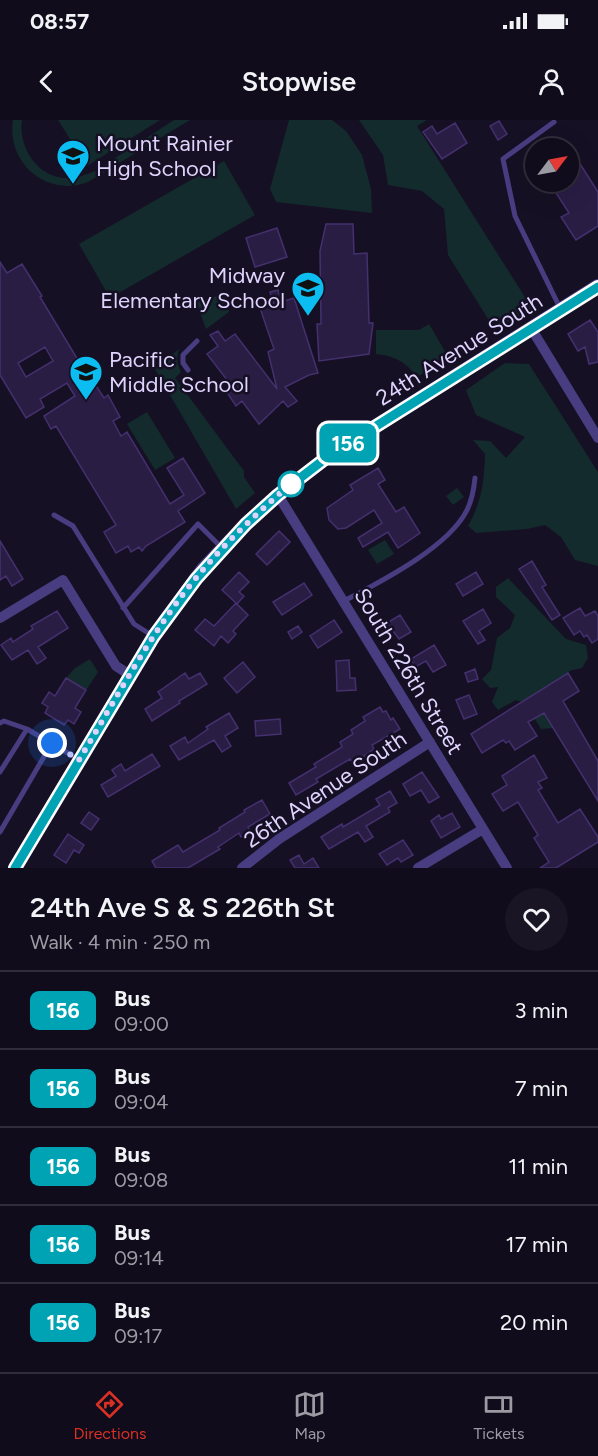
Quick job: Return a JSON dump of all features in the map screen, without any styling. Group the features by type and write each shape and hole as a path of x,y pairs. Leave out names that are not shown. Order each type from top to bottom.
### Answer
{"street":[{"name":"24th Avenue South","path":"15,868 154,636 187,589 222,548 278,495 339,449 598,286"},
{"path":"531,328 598,438"},
{"name":"South 226th Street","path":"278,495 507,868"},
{"path":"0,617 63,580 116,666 130,675"},
{"name":"26th Avenue South","path":"242,868 279,839 430,742"},
{"path":"418,868 483,829"}],"lane":[{"path":"554,122 503,159 514,216 561,309"},
{"path":"188,370 183,363 183,355 197,341"},
{"path":"344,601 400,571 447,534 467,510 475,478"},
{"path":"54,514 73,526 134,624 154,636"},
{"path":"123,608 198,524 222,548"},
{"path":"0,723 4,721 27,729 79,760"},
{"path":"0,772 27,729"},
{"path":"0,832 52,743"}],"green space":[{"path":"13,120 22,120 23,140 37,166 54,176 68,178 95,171 174,120 190,120 88,182 73,186 44,181 32,173 16,150"},
{"path":"58,120 160,120 87,166"},
{"path":"289,120 332,120 346,131 362,155 371,189 372,213 276,202 270,189"},
{"path":"359,120 427,120 417,126 533,310 521,317 516,316 495,330 448,255 444,209 422,191 388,185 383,155"},
{"path":"224,161 255,215 110,298 79,244"},
{"path":"224,294 229,312 206,329 196,302"},
{"path":"429,324 450,360 442,365 438,364 417,377 400,361 376,354 376,330 419,330"},
{"path":"179,349 177,361 181,372 175,378 244,471 244,477 255,493 236,509 155,369"},
{"path":"505,363 529,364 598,472 598,566 575,560 561,537 545,525 527,529 476,533 468,526 479,500 485,464 485,454 473,440 490,441 506,458 525,437 476,415 466,390"},
{"path":"147,412 175,458 155,470 127,424"},
{"path":"457,488 464,497 453,505 446,496"},
{"path":"385,540 394,554 377,564 368,550"},
{"path":"508,578 566,639 586,645 588,658 582,668 569,671 560,691 555,705 553,728 541,729 525,703 516,700 498,710 492,702 498,687 490,688 482,679 491,670 497,638 510,628 515,615 496,597 496,587"},
{"path":"90,659 98,672 85,692 65,679 75,668"}],"building":[{"path":"499,121 507,134 498,140 490,126"},
{"path":"455,123 467,143 442,159 423,132 432,126 437,134"},
{"path":"579,162 598,192 598,226 576,240 561,217 569,213 555,192 579,192"},
{"path":"326,224 353,224 354,254 367,253 369,323 373,323 369,354 319,361 317,324 321,324 320,251"},
{"path":"277,228 287,257 255,267 246,238"},
{"path":"0,262 7,273 22,264 93,385 95,384 104,398 108,395 120,417 113,421 121,436 127,432 170,504 184,495 167,468 183,458 205,493 178,511 185,522 146,546 142,551 139,547 131,552 128,546 116,553 104,532 116,525 56,426 51,429 44,416 75,396 67,383 40,399 44,407 26,418 0,375","holes":["45,347 53,361 26,377 18,363"]},
{"path":"278,290 282,302 294,298 318,373 285,387 297,401 288,407 283,401 259,424 242,401 236,406 228,394 234,389 207,354 218,346 210,335 218,331 225,341 235,334 277,389 268,352 274,349 260,308 274,305 270,292"},
{"path":"590,320 598,332 598,362 589,364 585,347 578,351 568,334"},
{"path":"378,468 385,480 378,484 396,512 404,507 420,533 398,548 388,532 363,547 358,538 382,523 374,510 346,528 338,529 329,520 327,508 353,490 350,485"},
{"path":"279,531 290,542 267,565 256,554"},
{"path":"0,541 23,579 12,586 6,576 0,580"},
{"path":"532,561 546,585 542,587 560,615 552,620 519,569"},
{"path":"239,572 249,582 239,592 244,596 237,604 222,590"},
{"path":"476,572 483,584 463,596 456,584"},
{"path":"304,583 312,595 282,615 273,602"},
{"path":"236,603 248,615 233,631 236,634 228,643 221,636 214,646 195,630 205,619 214,626"},
{"path":"580,608 585,616 595,611 598,616 598,639 592,643 587,635 584,637 580,631 574,635 563,618"},
{"path":"483,609 491,623 479,631 485,640 478,644 463,621"},
{"path":"57,611 68,628 38,647 46,658 37,664 28,650 12,660 1,645 11,638 13,642 33,629 31,626"},
{"path":"400,615 411,632 399,639 387,623"},
{"path":"334,620 342,632 318,648 310,636"},
{"path":"298,626 302,632 292,639 288,632"},
{"path":"434,645 446,665 433,672 426,661 415,667 411,659"},
{"path":"349,660 350,678 355,678 356,690 337,691 336,661"},
{"path":"243,662 255,677 237,693 224,678"},
{"path":"475,669 478,679 468,682 465,673"},
{"path":"185,673 189,679 200,673 207,684 152,721 145,709 162,698 158,692"},
{"path":"568,673 579,691 563,701 598,761 598,801 544,713 528,722 537,736 515,750 509,741 506,743 503,740 482,753 471,734"},
{"path":"66,678 86,690 75,708 81,712 74,724 68,720 64,725 45,713 48,707 42,703 49,692 55,696"},
{"path":"469,695 477,714 464,719 456,700"},
{"path":"380,707 383,712 386,711 391,720 393,718 400,729 372,745 374,749 361,758 353,763 350,759 316,779 318,782 296,795 289,783 316,767 314,764 342,747 340,742 353,734 351,730 365,721 363,717"},
{"path":"229,713 238,728 225,736 231,746 222,752 214,740 179,760 170,746 185,737 188,743 208,729 206,727"},
{"path":"280,719 281,734 256,736 255,721"},
{"path":"152,754 160,766 108,797 101,785 116,776 112,770 121,764 125,771"},
{"path":"534,755 547,778 538,782 542,788 538,790 558,823 580,809 598,837 598,842 556,868 540,868 549,862 534,838 538,835 518,802 503,811 492,794 507,785 502,776"},
{"path":"422,772 439,797 429,803 421,790 410,796 403,784"},
{"path":"390,791 397,803 388,808 390,812 366,826 373,837 365,842 358,832 329,849 321,837 380,805 376,799"},
{"path":"262,800 270,814 248,827 250,831 241,837 239,833 218,847 220,849 188,868 156,868 152,861 178,845 183,852 220,830 219,828 245,812 244,810"},
{"path":"89,812 99,819 91,830 81,823"},
{"path":"452,813 460,827 441,838 431,821 439,815 441,819"},
{"path":"68,834 84,845 79,853 74,850 66,863 54,855"},
{"path":"403,840 413,855 401,862 398,858 387,865 379,854"},
{"path":"299,855 304,864 313,858 319,868 295,868 290,860"}],"bus line":[{"name":"156","path":"15,868 171,610 222,548 246,524 312,467 598,287"}],"place":[{"name":"Mount Rainier High School","path":"73,185"},
{"name":"Midway Elementary School","path":"308,317"},
{"name":"Pacific Middle School","path":"86,401"}],"route":[{"path":"52,743 79,760 154,636 187,589 230,540 261,509 291,484"}]}
